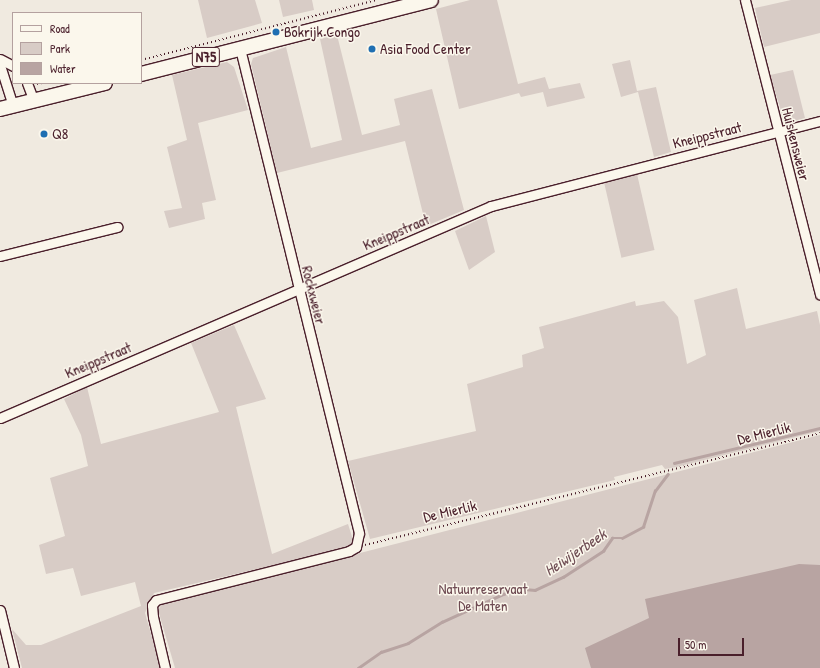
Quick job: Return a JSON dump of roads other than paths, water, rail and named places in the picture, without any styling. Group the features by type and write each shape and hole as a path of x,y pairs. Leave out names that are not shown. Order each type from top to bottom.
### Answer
{"main road":[{"name":"N75","path":"142,74 431,0"},
{"path":"6,108 101,84"}],"street":[{"name":"Huiskensweier","path":"745,0 820,295"},
{"name":"Rockxweier","path":"165,668 153,617 152,606 156,600 356,547 359,533 298,290 240,49"},
{"path":"0,59 12,65"},
{"path":"0,65 6,108"},
{"path":"27,84 34,101"},
{"name":"Kneippstraat","path":"0,418 491,206 820,121"},
{"path":"0,256 117,227"},
{"path":"0,610 14,668"}],"water":[{"path":"799,564 820,565 820,668 591,668 585,648 649,618 645,599"}],"waterway":[{"name":"Heiwijerbeek","path":"674,463 820,428"},
{"name":"Heiwijerbeek","path":"358,668 381,652 408,643 442,622 503,594 524,589 535,590 563,577 603,551 612,538 622,538 643,527 655,491 668,474"}],"place":[{"name":"Bokrijk Congo","path":"276,32"},
{"name":"Asia Food Center","path":"372,49"},
{"name":"Q8","path":"44,134"}],"park label":[{"name":"Natuurreservaat De Maten","path":"483,596"}]}
